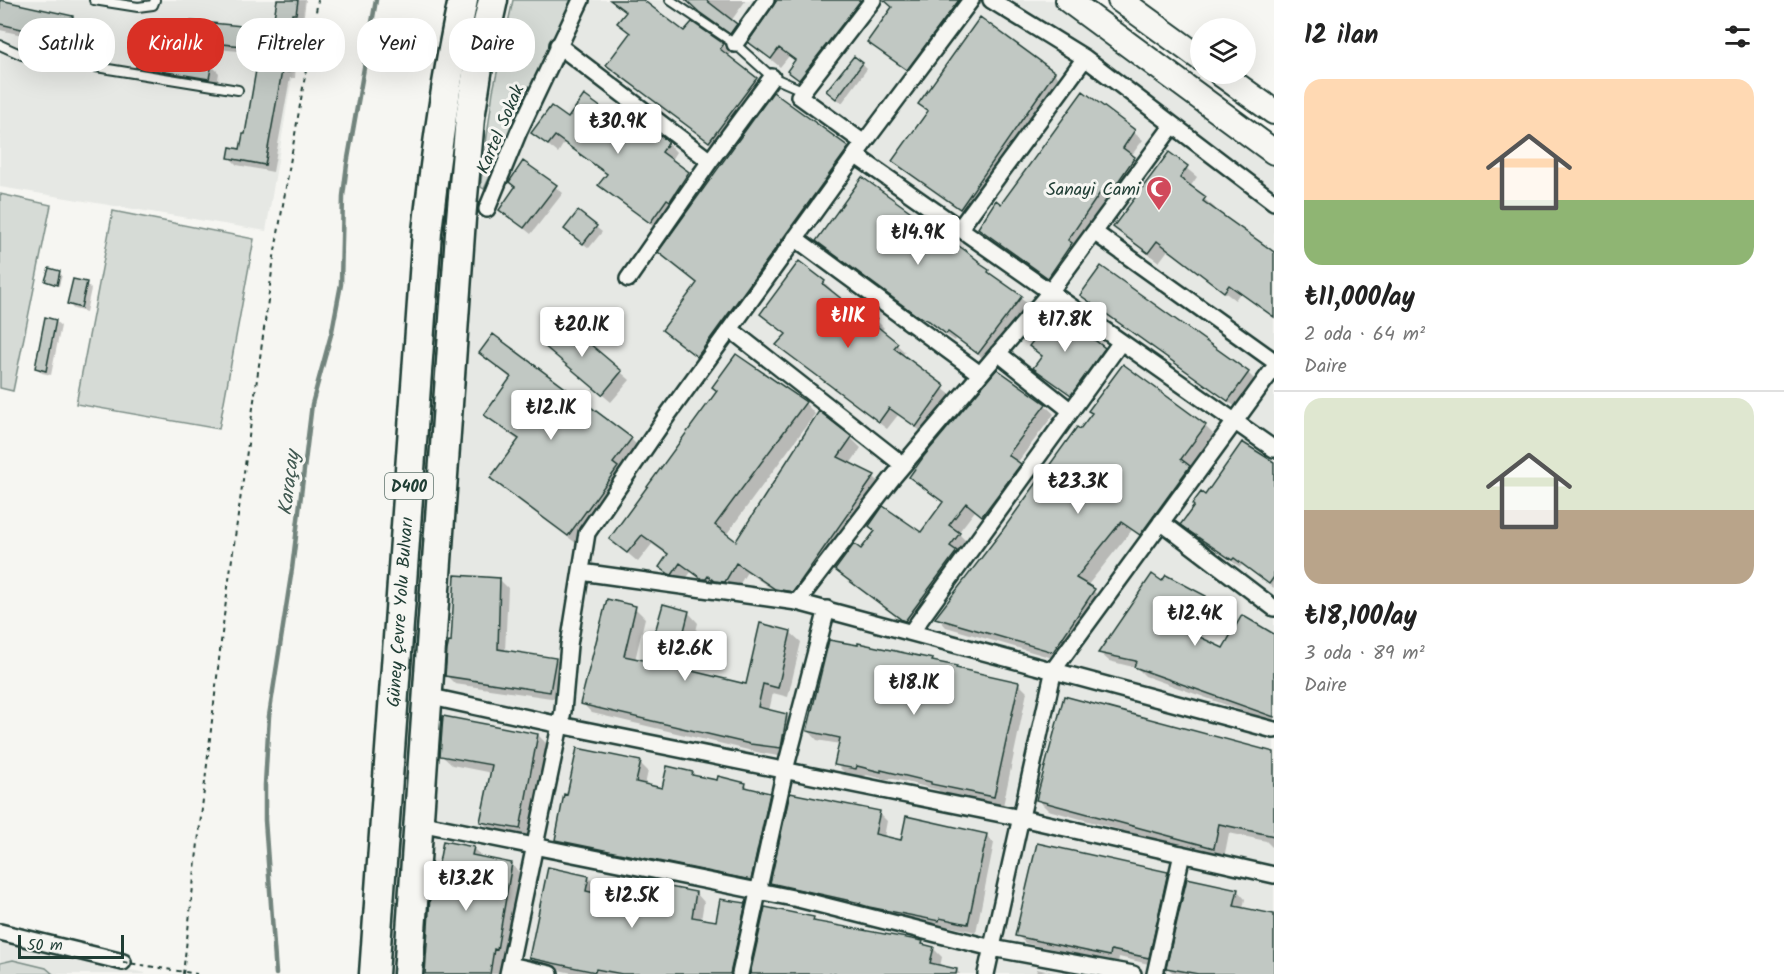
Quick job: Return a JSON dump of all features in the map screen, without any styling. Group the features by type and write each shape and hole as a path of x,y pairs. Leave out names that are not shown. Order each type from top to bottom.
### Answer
{"highway":[{"name":"Güney Çevre Yolu Bulvarı","path":"374,974 427,232 440,117 464,0"},
{"name":"Güney Çevre Yolu Bulvarı","path":"408,974 460,230 470,118 493,0"}],"main road":[{"path":"1068,0 1274,152"},
{"path":"1120,0 1190,51"},
{"path":"1235,84 1274,112"}],"street":[{"name":"Kartel Sokak","path":"487,209 558,45 581,0"},
{"path":"735,44 766,0"},
{"path":"864,143 799,96 873,0"},
{"path":"971,0 855,155 1274,449"},
{"path":"991,0 1085,58 1274,202"},
{"path":"558,45 710,161"},
{"path":"960,228 1085,58"},
{"path":"628,279 772,77"},
{"path":"797,602 903,465 1050,292 1173,125"},
{"path":"550,974 509,970 560,725 569,645 587,533 669,413 864,143"},
{"path":"1094,232 1274,361"},
{"path":"795,238 980,374"},
{"path":"730,329 903,465"},
{"path":"912,632 1121,342"},
{"path":"998,353 1071,411"},
{"path":"986,974 1054,669 1274,368"},
{"path":"1161,522 1274,608"},
{"path":"581,572 797,602 1054,669 1274,730"},
{"path":"740,974 785,770 827,609"},
{"path":"428,696 560,725 1021,818 1274,875"},
{"path":"419,823 798,898 992,948 1133,974"},
{"path":"1155,974 1182,854"},
{"path":"0,932 123,962"}],"lane":[{"path":"94,0 138,7 153,5 155,0"},
{"path":"670,0 735,44 772,77 802,90"},
{"path":"0,45 22,55 238,90"}],"path":[{"path":"183,974 227,592 274,257 318,0"},
{"path":"123,962 197,974"}],"shaded area":[{"path":"0,0 305,0 302,18 236,18 236,72 293,72 266,231 0,187"},
{"path":"513,0 573,0 484,189 481,187 481,181 497,72 535,72 535,18 509,18"},
{"path":"585,0 1067,0 1274,157 1274,974 415,974 474,231"},
{"path":"0,194 51,205 13,391 0,388"},
{"path":"113,211 254,239 219,429 76,404"},
{"path":"0,941 145,973 145,974 0,974"},
{"path":"13,960 46,968 53,974 0,974 0,963"}],"building":[{"path":"0,0 73,16 73,18 18,18 18,28 0,24"},
{"path":"277,0 298,0 296,14 292,14 292,18 274,18"},
{"path":"610,0 643,0 684,31 692,22 724,44 720,49 757,78 709,142 606,65 630,33 617,23 626,12"},
{"path":"686,0 706,0 737,24 730,34"},
{"path":"777,0 861,0 799,80 787,71 795,60 779,48 771,59 748,42"},
{"path":"884,0 959,0 907,70 867,42 892,7"},
{"path":"980,17 1055,72 960,209 892,161 928,111 918,104"},
{"path":"224,24 236,25 236,45 224,44"},
{"path":"854,56 863,63 836,99 826,91"},
{"path":"166,72 210,72 209,79"},
{"path":"256,72 282,72 265,165 228,158 230,147 240,149 243,134 245,134"},
{"path":"1083,91 1135,130 1123,148 1135,157 1113,189 1106,184 1068,240 1072,243 1048,278 978,228 996,200 1001,204"},
{"path":"773,92 849,147 697,357 662,330 697,283 658,252"},
{"path":"584,95 636,133 643,123 669,142 662,152 689,172 670,201 667,199 650,223 598,185 607,174 555,136 548,145 531,133 551,106 568,118"},
{"path":"1169,152 1188,166 1180,178 1206,197 1203,201 1274,252 1274,317 1229,285 1224,292 1157,241 1148,253 1113,227"},
{"path":"523,161 557,185 524,228 499,210 515,187 509,182"},
{"path":"862,177 966,251 989,270 988,272 1022,296 978,354 948,332 946,334 929,321 916,315 816,241"},
{"path":"578,211 597,226 583,244 564,229"},
{"path":"799,261 825,281 823,284 848,304 851,300 877,319 873,323 898,343 894,348 945,386 916,427 889,408 879,422 776,345 786,334 760,314"},
{"path":"1101,266 1249,372 1228,401 1080,295"},
{"path":"49,268 60,271 57,285 45,281"},
{"path":"73,279 87,282 81,308 67,304"},
{"path":"1057,311 1105,348 1071,395 1033,368 1042,356 1029,346"},
{"path":"45,317 56,320 46,371 35,368"},
{"path":"563,321 622,371 602,395 543,345"},
{"path":"493,334 632,438 613,463 618,467 568,536 490,478 519,439 484,415 511,377 479,353"},
{"path":"736,354 806,402 715,525 736,541 819,411 852,437 838,457 875,475 793,592 775,589 736,563 725,582 714,581 708,576 702,579 680,563 672,575 659,567 668,554 642,535 627,553 609,539 717,391 712,387"},
{"path":"1123,364 1206,425 1181,459 1190,466 1140,535 1121,522 1076,578 1095,589 1053,652 935,618 1002,531 1077,427 1080,429 1092,413 1088,411"},
{"path":"997,369 1046,404 1008,455 1021,464 982,516 966,503 949,525 960,533 950,546 957,551 905,621 902,620 835,570 854,544 861,549 875,531 869,526 883,506 921,532 943,502 909,477"},
{"path":"1242,442 1274,462 1274,577 1269,584 1234,558 1232,560 1180,525 1194,506 1192,504 1201,492 1205,495"},
{"path":"1152,574 1162,581 1166,575 1206,596 1185,630 1223,648 1242,615 1274,634 1274,717 1134,667 1136,661 1098,653"},
{"path":"455,575 500,578 498,649 556,658 550,692 445,676 447,650 449,641 451,642"},
{"path":"607,599 636,606 624,656 658,663 665,635 655,632 663,604 689,611 675,667 746,684 760,623 791,631 778,688 763,684 758,707 787,714 781,748 750,744 580,704"},
{"path":"829,640 858,645 858,643 933,659 932,661 957,666 956,668 1019,682 994,797 931,784 931,782 881,770 881,772 857,766 856,769 834,765 840,738 807,731"},
{"path":"1064,696 1274,752 1274,836 1219,824 1214,848 1036,800"},
{"path":"443,716 538,734 520,829 480,822 492,765 440,756"},
{"path":"577,748 641,761 636,782 662,788 667,766 693,772 692,775 717,780 718,776 746,783 745,787 770,793 751,880 555,840 564,794 567,795"},
{"path":"790,793 880,811 875,834 901,840 906,816 987,834 968,924 940,918 939,921 869,907 770,883"},
{"path":"443,841 474,847 472,855 512,863 497,950 494,949 490,974 425,974 430,896 431,890 434,890"},
{"path":"1037,843 1168,872 1149,958 1111,950 1110,956 1015,936"},
{"path":"548,867 589,876 586,891 613,897 617,877 696,892 692,917 716,921 720,899 746,903 730,974 622,974 596,969 595,972 529,958"},
{"path":"1187,878 1238,889 1234,906 1274,914 1274,974 1198,974 1166,968"},
{"path":"765,907 814,917 813,921 923,941 922,944 934,947 930,963 957,969 956,974 750,974"}],"waterway":[{"name":"Karaçay","path":"276,974 265,820 269,716 292,569 312,404 332,331 341,284 343,196 376,0"}],"place":[{"name":"Sanayi Cami","path":"1159,212"}]}
